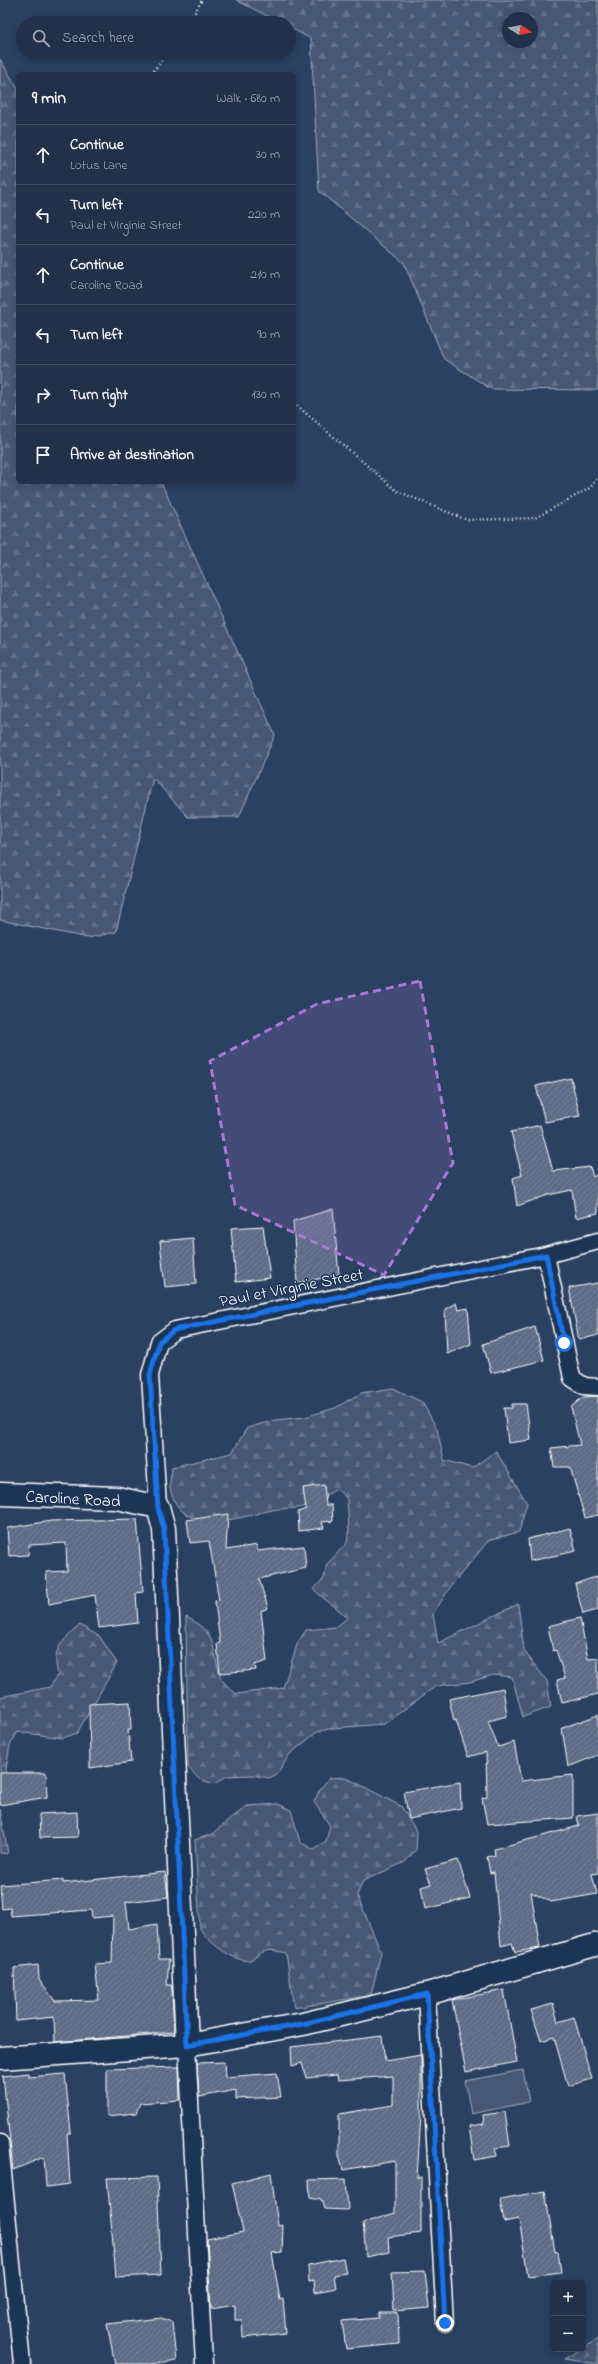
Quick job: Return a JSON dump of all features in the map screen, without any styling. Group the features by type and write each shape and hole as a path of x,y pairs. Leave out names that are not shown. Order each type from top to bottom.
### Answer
{"main road":[{"name":"Caroline Road","path":"0,1494 117,1498 158,1508"},
{"path":"158,1508 164,1529 187,2045"},
{"path":"0,2058 187,2045 303,2024 427,1994 598,1944"}],"street":[{"name":"Paul et Virginie Street","path":"158,1508 150,1375 159,1342 174,1330 546,1255 598,1241"},
{"path":"546,1255 572,1378 584,1386 598,1387"},
{"path":"427,1994 445,2323"},
{"path":"187,2045 204,2364"},
{"path":"0,2143 22,2364"}],"path":[{"path":"193,16 202,0"},
{"path":"153,72 162,60"},
{"path":"296,404 397,491 467,520 535,518 590,488 598,477"}],"highlighted area":[{"path":"420,981 453,1163 384,1275 235,1205 210,1061 317,1004"}],"green space":[{"path":"236,0 598,0 598,390 491,389 444,359 404,263 319,191 311,39 296,31 296,16 267,16"},
{"path":"0,59 16,86 16,484 162,484 275,735 239,817 188,817 153,778 116,932 88,938 0,920"},
{"path":"393,1388 422,1402 437,1429 444,1460 472,1468 496,1451 527,1503 519,1532 489,1540 451,1586 433,1614 438,1643 518,1604 524,1651 547,1681 551,1707 523,1717 512,1677 493,1675 470,1682 436,1686 384,1724 333,1728 317,1732 290,1754 277,1774 269,1778 252,1775 227,1776 214,1784 199,1779 188,1767 186,1617 204,1629 212,1641 221,1678 236,1694 283,1688 298,1642 306,1630 336,1627 347,1618 314,1589 324,1578 327,1564 347,1543 349,1529 347,1499 337,1489 303,1507 276,1509 240,1518 225,1520 210,1521 197,1519 185,1513 176,1503 170,1488 172,1467 232,1453 247,1428 275,1420 305,1417 335,1408 361,1393"},
{"path":"80,1625 100,1637 117,1663 77,1733 63,1738 18,1732 10,1745 0,1805 0,1697 50,1687 58,1674 56,1665 57,1652 63,1641"},
{"path":"345,1777 401,1806 417,1832 416,1850 405,1862 363,1881 357,1895 381,1952 371,1995 294,2008 286,1953 266,1951 250,1960 237,1958 229,1955 214,1944 208,1939 200,1928 195,1840 212,1834 247,1806 278,1804 291,1810 300,1842 314,1850 326,1841 330,1826 314,1802 320,1789 329,1778"},
{"path":"0,1809 8,1854 0,1853"},
{"path":"523,2070 529,2102 471,2114 465,2081"},
{"path":"598,2339 598,2364 564,2359 576,2352 586,2352 586,2346"}],"building":[{"path":"571,1078 580,1116 545,1122 536,1086"},
{"path":"540,1125 553,1171 590,1167 593,1177 598,1174 598,1213 576,1218 572,1190 548,1195 517,1206 513,1178 522,1175 511,1132"},
{"path":"333,1209 339,1275 297,1283 293,1221"},
{"path":"263,1226 270,1278 236,1282 231,1228"},
{"path":"193,1238 196,1284 165,1287 160,1241"},
{"path":"598,1283 598,1335 579,1340 569,1288"},
{"path":"456,1303 458,1310 468,1308 471,1344 447,1354 445,1309"},
{"path":"535,1327 544,1360 491,1373 483,1344"},
{"path":"598,1396 598,1515 585,1518 570,1467 554,1467 551,1448 580,1445 571,1407 583,1397"},
{"path":"512,1404 526,1404 531,1440 508,1443 504,1408 512,1408"},
{"path":"324,1485 326,1505 332,1505 333,1521 322,1522 324,1528 299,1531 298,1512 306,1509 303,1488"},
{"path":"228,1514 226,1550 257,1545 257,1551 304,1546 306,1568 259,1579 268,1608 261,1611 267,1661 255,1665 256,1670 220,1673 217,1644 220,1643 215,1601 219,1600 209,1541 190,1543 187,1520"},
{"path":"137,1519 143,1592 136,1593 138,1623 99,1628 95,1595 49,1604 46,1572 67,1571 66,1543 29,1545 28,1555 9,1556 7,1528 51,1521"},
{"path":"570,1528 576,1551 530,1561 528,1539"},
{"path":"598,1576 598,1610 583,1614 575,1584"},
{"path":"580,1618 588,1659 598,1658 598,1694 562,1703 557,1680 565,1678 556,1650 553,1651 548,1626"},
{"path":"503,1688 507,1716 488,1721 498,1747 514,1742 521,1781 573,1775 573,1818 487,1824 482,1798 487,1797 486,1752 468,1757 456,1720 454,1721 449,1699"},
{"path":"130,1702 131,1730 128,1730 131,1762 90,1768 89,1704"},
{"path":"598,1715 598,1755 568,1767 562,1728"},
{"path":"0,1773 46,1773 47,1797 0,1805"},
{"path":"460,1782 461,1808 409,1819 404,1792"},
{"path":"77,1812 78,1837 40,1838 39,1814"},
{"path":"598,1813 598,1873 592,1874 597,1894 551,1902 531,1892 540,1948 515,1952 512,1943 501,1946 494,1872 490,1873 487,1857 495,1855 494,1849 579,1826 577,1816"},
{"path":"458,1860 470,1898 425,1909 421,1887 431,1884 425,1869"},
{"path":"165,1872 168,1897 126,1902 129,1929 157,1924 159,1959 169,1959 167,1985 171,1985 172,1989 174,2032 55,2042 54,2017 16,2021 14,1968 38,1965 39,1979 55,2001 99,2000 95,1964 112,1963 113,1916 92,1918 91,1910 11,1916 10,1908 2,1909 0,1885 63,1880 63,1883"},
{"path":"504,1990 517,2062 466,2072 452,2000"},
{"path":"553,2004 558,2022 574,2017 592,2079 568,2086 554,2037 541,2041 531,2010"},
{"path":"382,2036 385,2061 421,2055 421,2114 417,2178 421,2177 421,2233 388,2237 389,2252 366,2257 363,2223 395,2213 395,2161 343,2170 339,2155 339,2114 393,2105 393,2076 338,2080 337,2075 306,2078 302,2063 292,2066 291,2047"},
{"path":"224,2062 225,2077 277,2073 281,2097 236,2099 236,2090 199,2097 197,2063"},
{"path":"179,2067 180,2100 140,2103 136,2113 107,2116 107,2069"},
{"path":"29,2073 29,2077 65,2074 71,2133 67,2133 70,2184 46,2187 44,2157 13,2170 3,2076"},
{"path":"505,2112 510,2146 495,2148 497,2156 474,2160 469,2126 484,2124 483,2115"},
{"path":"271,2173 278,2226 283,2225 282,2252 272,2253 280,2300 283,2299 286,2333 243,2338 242,2320 235,2320 235,2305 211,2309 207,2239 243,2232 232,2183"},
{"path":"157,2177 161,2275 116,2277 107,2178"},
{"path":"346,2179 348,2210 324,2209 321,2199 310,2197 309,2180"},
{"path":"545,2191 555,2252 558,2251 561,2272 528,2276 519,2219 504,2222 500,2199"},
{"path":"343,2258 346,2273 334,2275 336,2288 315,2292 314,2281 309,2282 308,2265"},
{"path":"425,2271 429,2308 394,2311 392,2272"},
{"path":"379,2313 398,2313 399,2344 346,2349 342,2321 379,2318"},
{"path":"161,2318 172,2322 176,2360 151,2364 115,2364 107,2324"}],"route":[{"path":"445,2323 427,1994 303,2024 187,2045 164,1529 158,1508 150,1375 159,1342 174,1330 546,1255 564,1343"}]}
